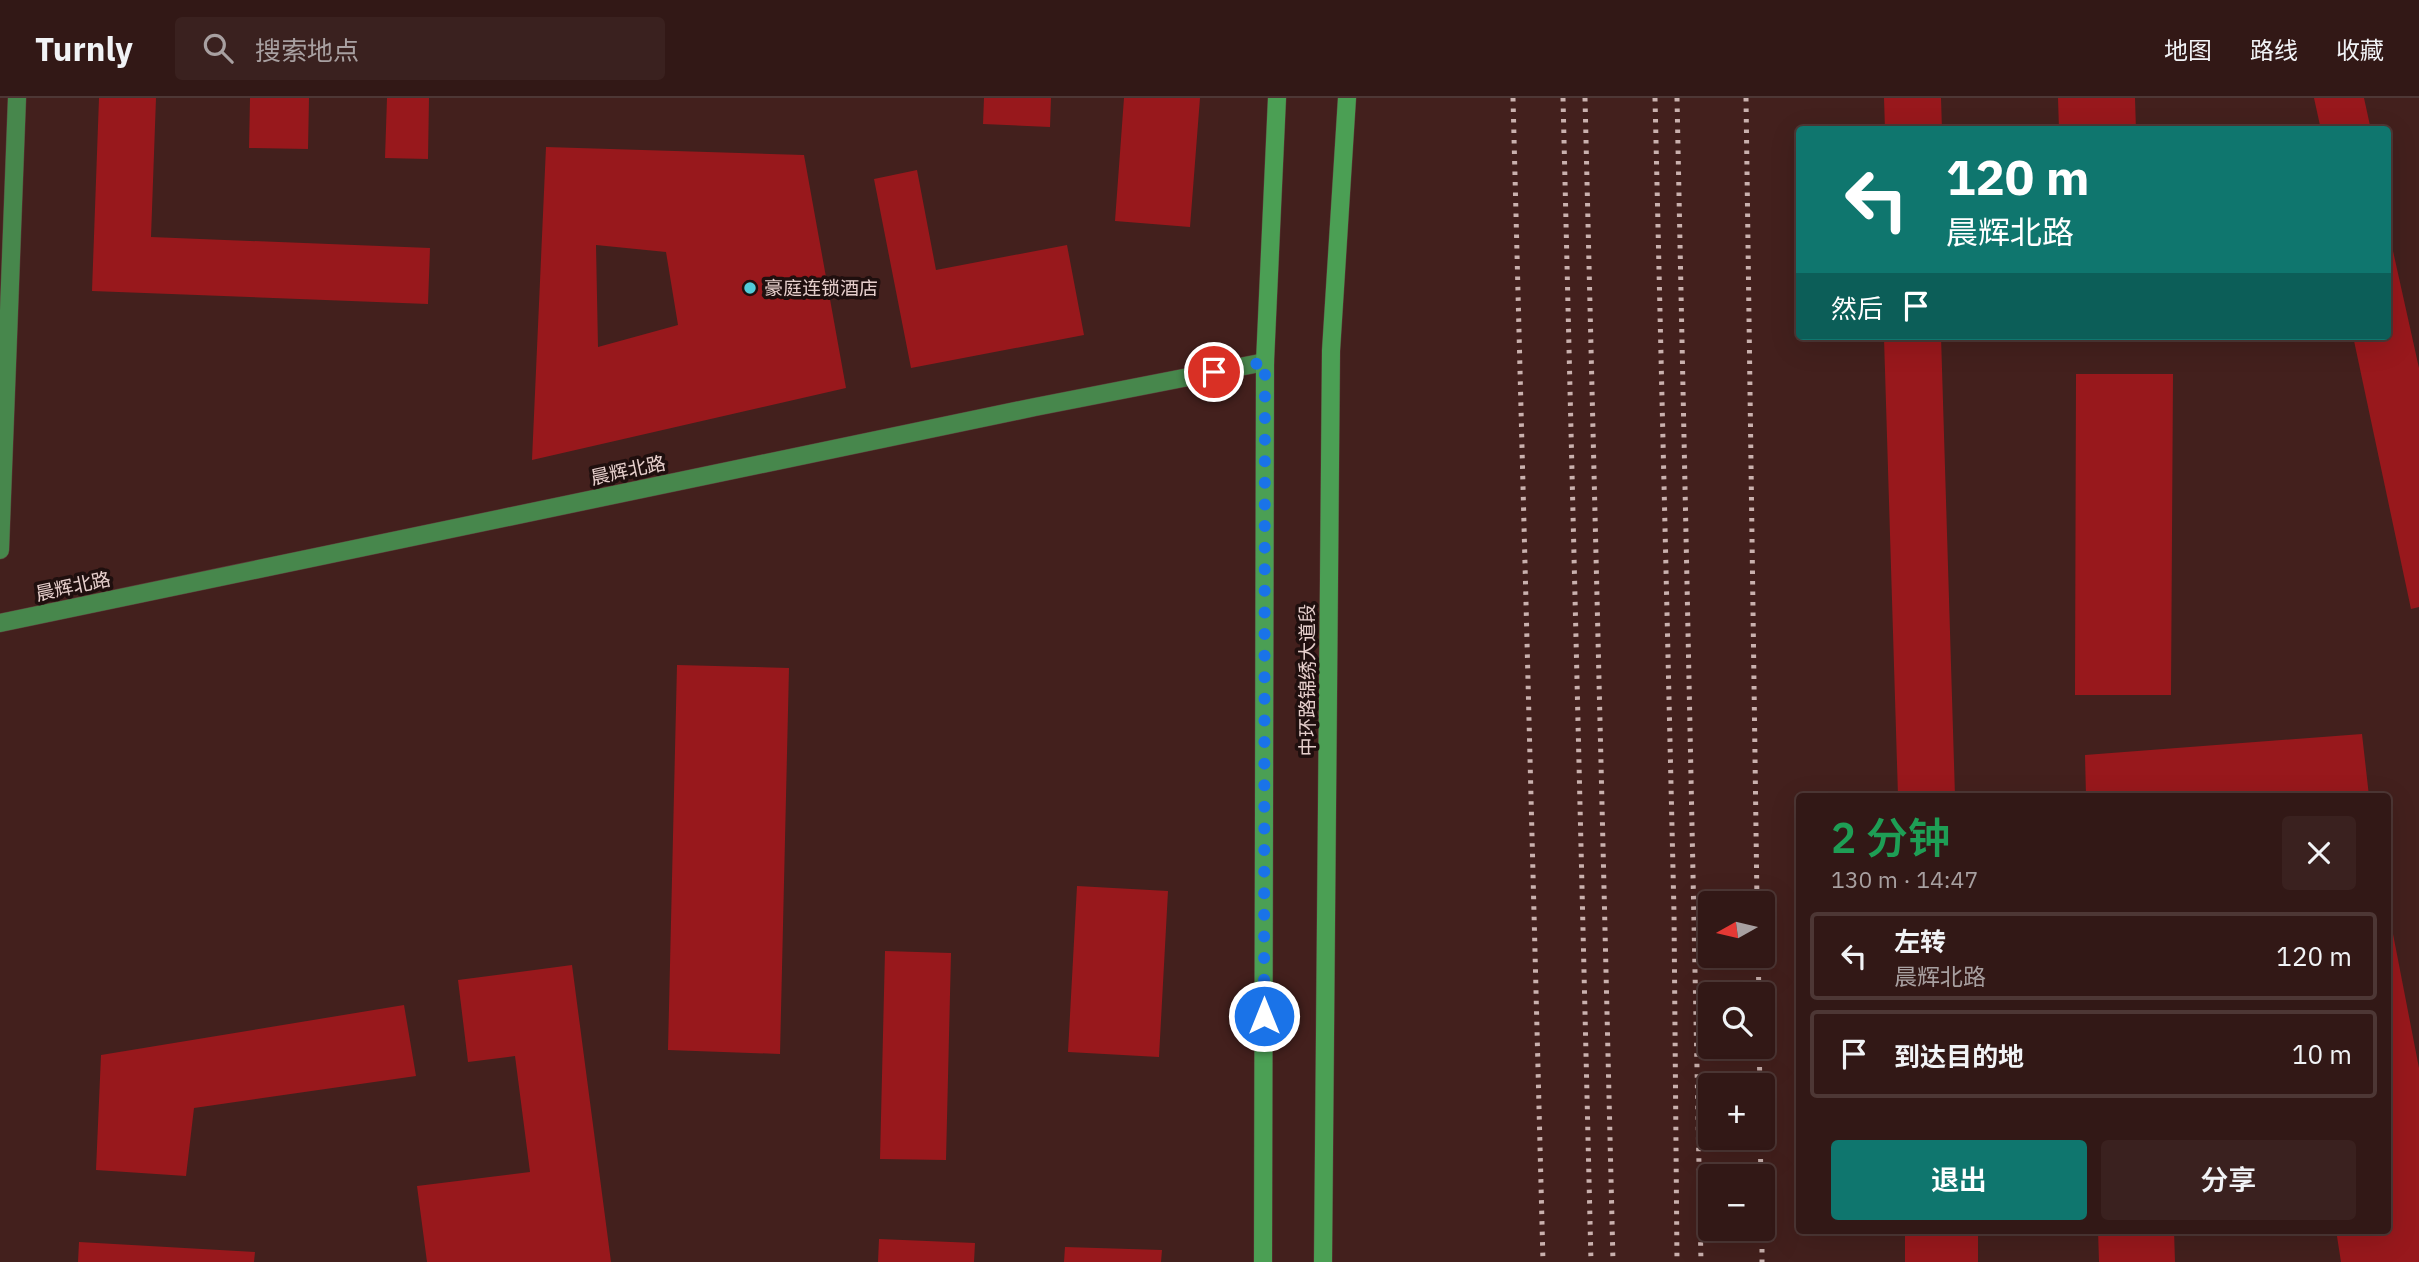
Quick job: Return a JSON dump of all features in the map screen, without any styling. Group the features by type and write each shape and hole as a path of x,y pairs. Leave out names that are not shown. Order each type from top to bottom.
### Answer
{"main road":[{"path":"1264,1262 1265,362 1277,98"},
{"name":"中环路锦绣大道段","path":"1323,1262 1331,351 1347,98"}],"street":[{"path":"0,550 16,98"},
{"name":"晨辉北路","path":"0,623 1021,410 1265,362"}],"building":[{"path":"99,98 156,98 151,237 430,248 428,304 92,291"},
{"path":"250,98 309,98 308,149 249,148"},
{"path":"387,98 429,98 428,159 385,158"},
{"path":"984,98 1051,98 1050,127 983,124"},
{"path":"1124,98 1200,98 1190,227 1115,221"},
{"path":"1884,98 1941,98 1942,126 1885,126"},
{"path":"2058,98 2135,98 2136,126 2059,126"},
{"path":"2314,98 2364,98 2370,126 2320,126"},
{"name":"豪庭连锁酒店","path":"546,147 804,155 846,388 532,460","holes":["596,245 666,252 678,325 598,347"]},
{"path":"917,170 936,270 1067,245 1084,335 911,368 874,179"},
{"path":"2391,242 2419,368 2419,607 2411,609 2354,340 2391,340"},
{"path":"1884,340 1941,340 1955,793 1898,793"},
{"path":"2076,374 2173,374 2171,695 2075,695"},
{"path":"677,665 789,668 780,1054 668,1050"},
{"path":"2362,734 2369,793 2086,793 2085,755"},
{"path":"1077,886 1168,891 1159,1057 1068,1052"},
{"path":"2391,924 2419,1068 2419,1262 2341,1262 2337,1234 2391,1234"},
{"path":"885,951 951,953 946,1160 880,1159"},
{"path":"572,965 611,1262 427,1262 417,1186 530,1172 515,1056 468,1062 458,980"},
{"path":"404,1005 416,1076 194,1108 186,1176 96,1170 101,1055"},
{"path":"1905,1234 1978,1234 1978,1262 1905,1262"},
{"path":"2098,1234 2174,1234 2175,1262 2099,1262"},
{"path":"879,1239 975,1243 974,1262 878,1262"},
{"path":"79,1242 255,1252 254,1262 78,1262"},
{"path":"1065,1247 1162,1250 1161,1262 1064,1262"}],"railway":[{"path":"1513,98 1543,1262"},
{"path":"1563,98 1591,1262"},
{"path":"1585,98 1613,1262"},
{"path":"1655,98 1674,913 1677,1262"},
{"path":"1677,98 1701,1262"},
{"path":"1746,98 1757,891"},
{"path":"1758,968 1759,982"},
{"path":"1759,1059 1760,1073"},
{"path":"1760,1150 1761,1164"},
{"path":"1762,1241 1762,1262"}],"place":[{"name":"豪庭连锁酒店","path":"750,288"}],"route":[{"path":"1214,372 1265,362 1264,1016"}]}
